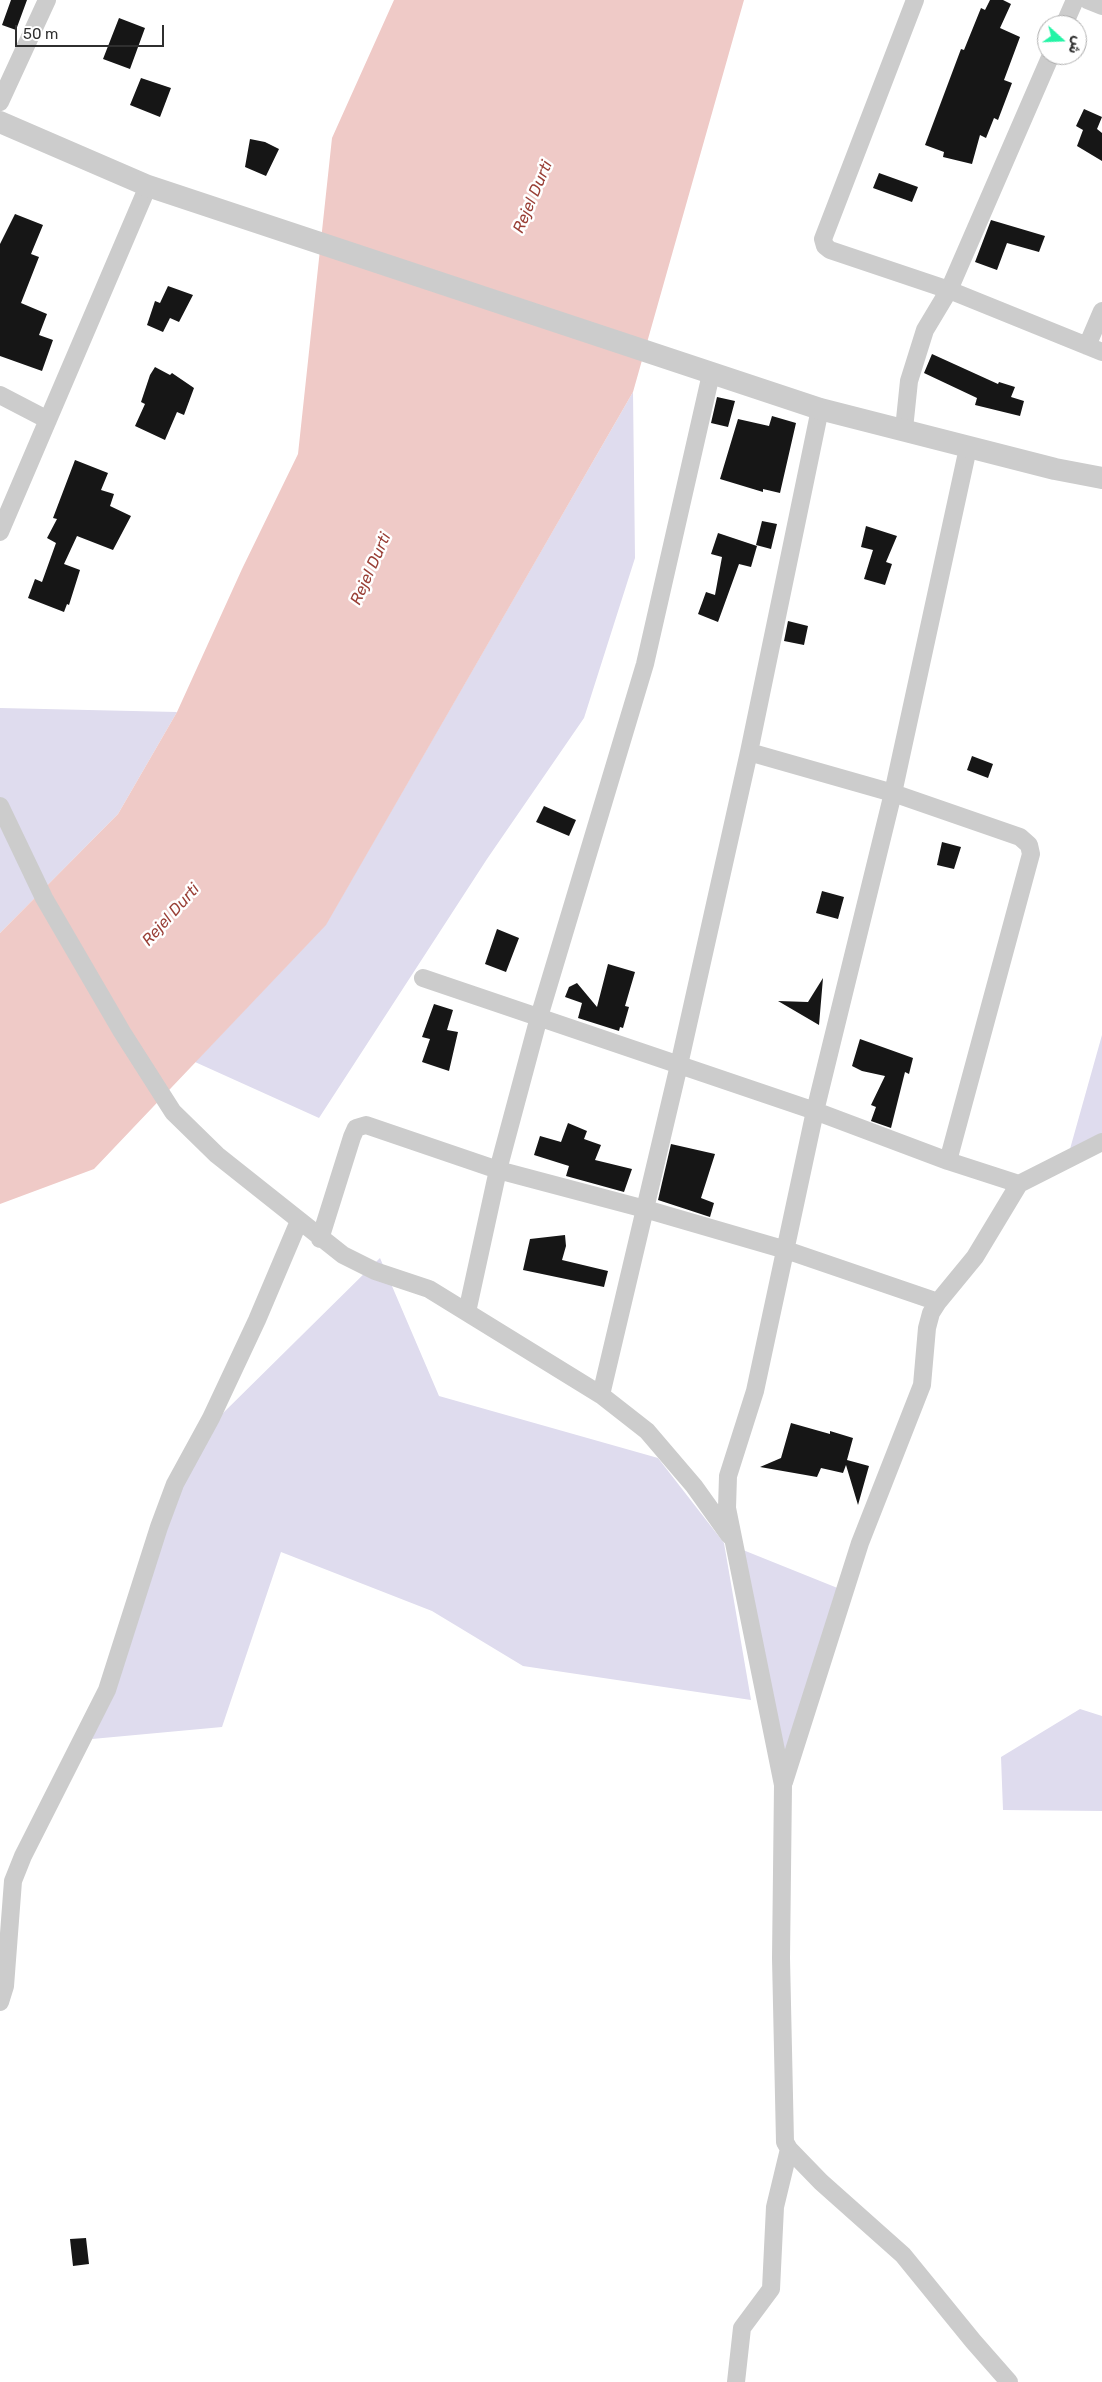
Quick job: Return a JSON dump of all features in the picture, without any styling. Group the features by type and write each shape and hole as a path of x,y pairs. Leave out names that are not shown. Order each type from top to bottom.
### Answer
{"street":[{"path":"0,102 46,0"},
{"path":"915,0 823,239 825,246 830,250 949,290 1095,349 1102,311"},
{"path":"1068,15 1075,0"},
{"path":"1087,0 1102,6"},
{"path":"904,429 909,381 925,330 949,290 1047,65"},
{"path":"0,122 148,186 820,410 904,429 968,448 1055,469 1102,478"},
{"path":"0,532 148,186"},
{"path":"467,1312 498,1170 539,1017 645,664 711,374"},
{"path":"0,395 48,420"},
{"path":"601,1395 679,1065 749,752 820,410"},
{"path":"968,448 893,793 815,1111 755,1391 728,1476 727,1508 783,1785 781,1958 785,2142 789,2149 821,2182 903,2254 973,2341 1009,2382"},
{"path":"749,752 893,793 1020,837 1028,845 1031,854 948,1161"},
{"path":"0,806 44,898 122,1032 173,1112 217,1156 343,1256 375,1271 429,1289 601,1395 647,1431 694,1486 734,1542"},
{"path":"423,978 815,1111 948,1161 1019,1184"},
{"path":"320,1239 356,1128 366,1125 498,1170 645,1209 786,1250 938,1302"},
{"path":"783,1785 860,1543 922,1384 927,1328 931,1312 974,1257 1019,1184 1102,1142"},
{"path":"0,2002 5,1986 13,1881 23,1856 107,1690 174,1484 211,1418 257,1320 299,1221"},
{"path":"736,2382 742,2328 772,2289 775,2207 789,2149"}],"shaded area":[{"path":"633,392 635,558 584,718 487,859 319,1118 195,1062 326,924"},
{"path":"0,708 177,712 118,814 0,933"},
{"path":"1102,1035 1102,1135 1070,1149"},
{"path":"380,1258 439,1396 658,1458 724,1543 751,1700 523,1666 432,1611 281,1552 222,1727 92,1739 118,1678 175,1502 218,1418"},
{"path":"743,1550 840,1589 785,1755"},
{"path":"1080,1709 1102,1716 1102,1811 1003,1810 1001,1757"}],"water":[{"name":"Rejel Durti","path":"394,0 744,0 633,392 326,925 94,1169 0,1204 0,933 118,814 177,712 242,569 298,454 332,138"}],"building":[{"path":"11,0 27,0 16,30 2,25"},
{"path":"990,0 1003,0 1011,4 1000,28 1020,37 1004,80 1012,83 998,120 994,118 986,138 980,135 972,164 943,157 944,152 925,145 961,49 964,50 981,8 985,10"},
{"path":"119,18 145,28 130,69 103,59"},
{"path":"141,78 171,88 160,117 130,105"},
{"path":"1084,109 1102,117 1097,129 1102,133 1102,161 1077,146 1083,130 1076,126"},
{"path":"250,139 265,142 279,149 266,176 245,167"},
{"path":"879,173 918,187 912,202 873,188"},
{"path":"15,214 43,225 31,254 39,257 21,303 47,314 39,335 53,340 42,371 0,356 0,244"},
{"path":"991,220 1045,236 1039,252 1007,243 997,270 975,262"},
{"path":"168,286 193,295 179,322 170,318 163,332 147,325 155,301 160,303"},
{"path":"932,354 998,384 999,382 1015,387 1011,397 1024,401 1020,416 975,405 977,398 924,373"},
{"path":"155,367 170,375 172,373 194,388 184,415 177,412 165,440 135,426 145,404 141,402 150,375"},
{"path":"717,397 735,401 728,427 711,423"},
{"path":"772,416 796,423 780,493 763,489 763,492 720,479 738,419 769,426"},
{"path":"75,460 108,473 101,490 114,494 110,506 131,516 113,550 77,536 64,564 80,570 69,605 67,604 64,612 28,598 35,579 42,582 56,543 47,538 57,519 53,518"},
{"path":"762,521 777,524 771,549 756,545"},
{"path":"866,526 897,536 886,562 892,564 885,585 864,579 873,550 861,547"},
{"path":"718,533 757,546 751,567 739,564 718,622 698,614 706,592 715,595 722,557 711,554"},
{"path":"788,621 808,626 804,645 784,641"},
{"path":"972,756 993,764 988,778 967,770"},
{"path":"544,806 576,820 569,836 536,822"},
{"path":"942,842 961,847 954,869 937,865"},
{"path":"822,891 844,897 838,919 816,913"},
{"path":"497,929 519,938 506,972 485,964"},
{"path":"608,964 635,972 625,1006 629,1007 623,1028 620,1027 619,1031 578,1018 582,1003 565,997 569,987 577,983 597,1007"},
{"path":"823,978 819,1025 778,1001 808,1002"},
{"path":"434,1004 453,1010 447,1030 458,1032 449,1071 422,1062 430,1039 422,1037"},
{"path":"860,1039 913,1058 909,1074 905,1072 891,1128 871,1121 876,1107 871,1105 885,1076 862,1071 852,1066"},
{"path":"568,1123 587,1131 584,1139 601,1145 595,1160 632,1169 624,1192 566,1176 569,1166 534,1155 540,1136 561,1142"},
{"path":"671,1144 715,1154 701,1198 714,1203 710,1217 658,1200"},
{"path":"565,1235 566,1246 562,1260 608,1271 604,1287 523,1270 530,1239"},
{"path":"791,1423 830,1434 830,1431 853,1438 847,1460 869,1466 858,1505 846,1465 843,1473 821,1468 817,1477 760,1467 781,1458"},
{"path":"86,2238 89,2264 73,2266 70,2239"}]}
